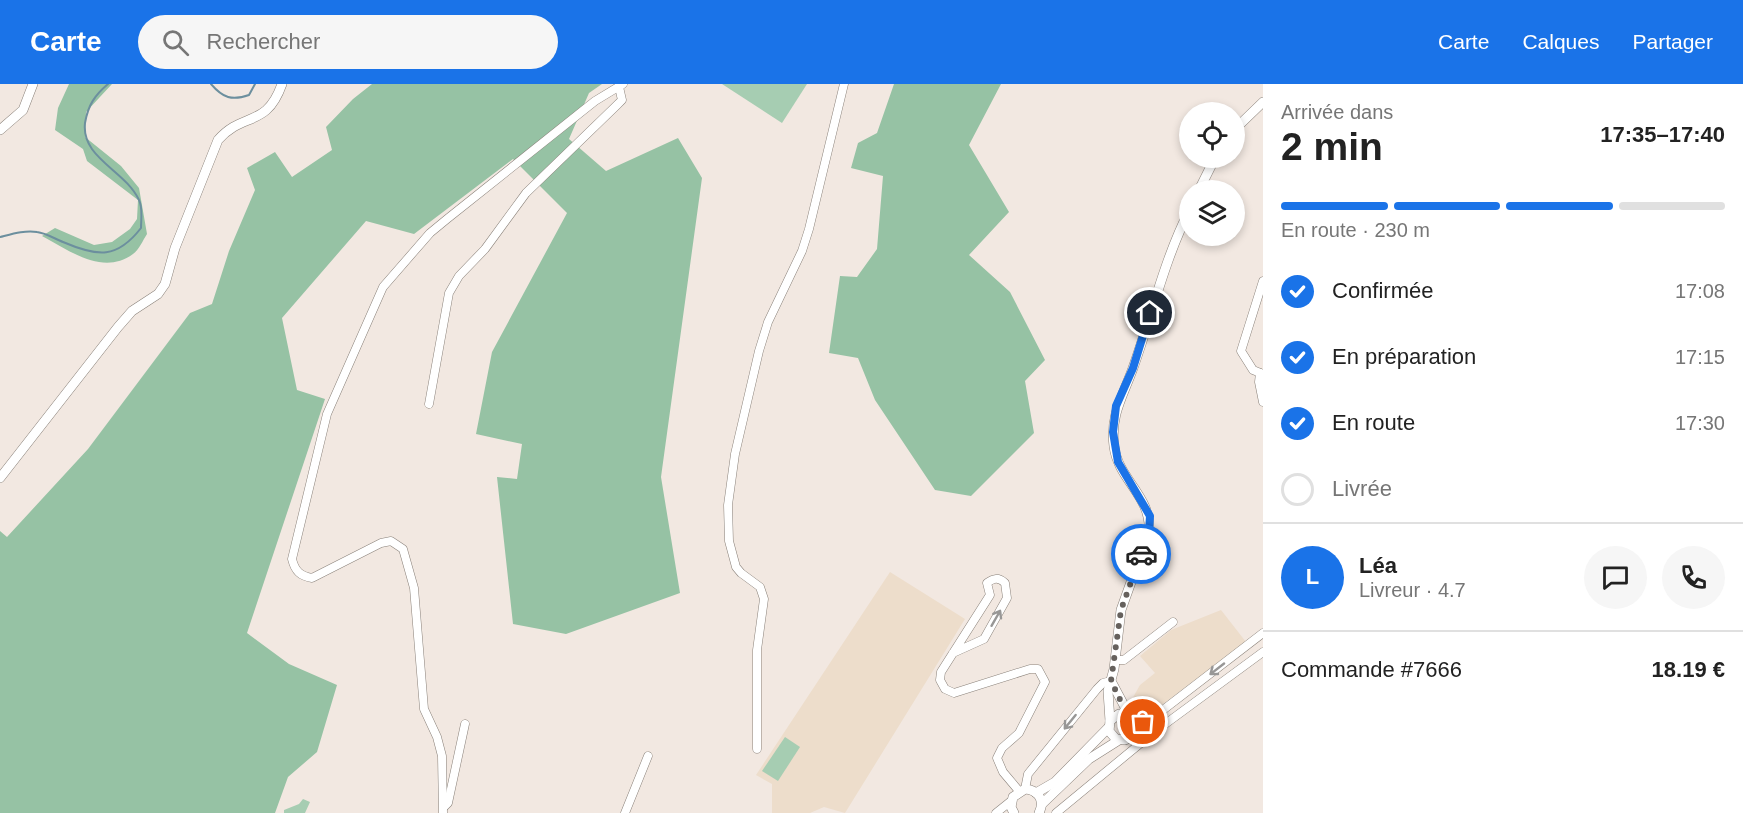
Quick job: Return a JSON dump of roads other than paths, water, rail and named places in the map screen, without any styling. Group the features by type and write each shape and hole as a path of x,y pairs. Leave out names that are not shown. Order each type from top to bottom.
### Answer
{"street":[{"path":"0,130 23,110 33,84"},
{"path":"0,478 118,327 132,312 158,294 165,284 175,248 218,140 230,127 256,118 271,108 282,84"},
{"path":"757,749 757,651 764,599 760,587 736,567 729,541 728,505 735,454 759,351 768,322 802,251 844,84"},
{"path":"429,404 449,293 459,276 484,249 526,193 618,105 621,100 621,85"},
{"path":"444,810 442,756 437,737 424,709 414,588 403,549 391,541 381,543 312,578 305,577 294,567 292,559 315,463 327,414 376,298 391,277 447,219 595,101 621,85"},
{"path":"1245,119 1263,102"},
{"path":"1153,732 1113,737 1109,724 1108,691 1115,665 1121,610 1149,532 1150,516 1115,454 1113,418 1133,368 1167,260 1179,233"},
{"path":"1263,281 1241,351 1249,365 1262,374 1259,382 1263,402"},
{"path":"953,653 984,639 1007,598 1005,583 1000,579 987,583 990,595 953,653 941,672 941,686 948,692 962,691 1030,669 1038,669 1045,682 1019,733 1002,748 997,758 1003,772 1022,790 1036,793 1055,782 1119,714 1127,714"},
{"path":"1115,665 1173,622"},
{"path":"1134,722 1150,720 1263,633"},
{"path":"1056,813 1153,732 1263,652"},
{"path":"996,813 1022,790 1028,774 1103,683 1111,681"},
{"path":"1111,681 1127,714 1134,722"},
{"path":"1126,755 1127,737 1134,722"},
{"path":"444,810 448,803 465,723"},
{"path":"1040,809 1089,759 1127,737"},
{"path":"625,813 648,756"},
{"path":"1036,793 1040,809"},
{"path":"1011,801 1014,813"}],"waterway":[{"path":"0,237 23,232 37,232 75,247 106,252 124,245 141,228 139,200 124,180 97,155 86,135 85,123 90,106 108,84"},
{"path":"211,84 224,95 233,98 249,95 255,84"}]}
